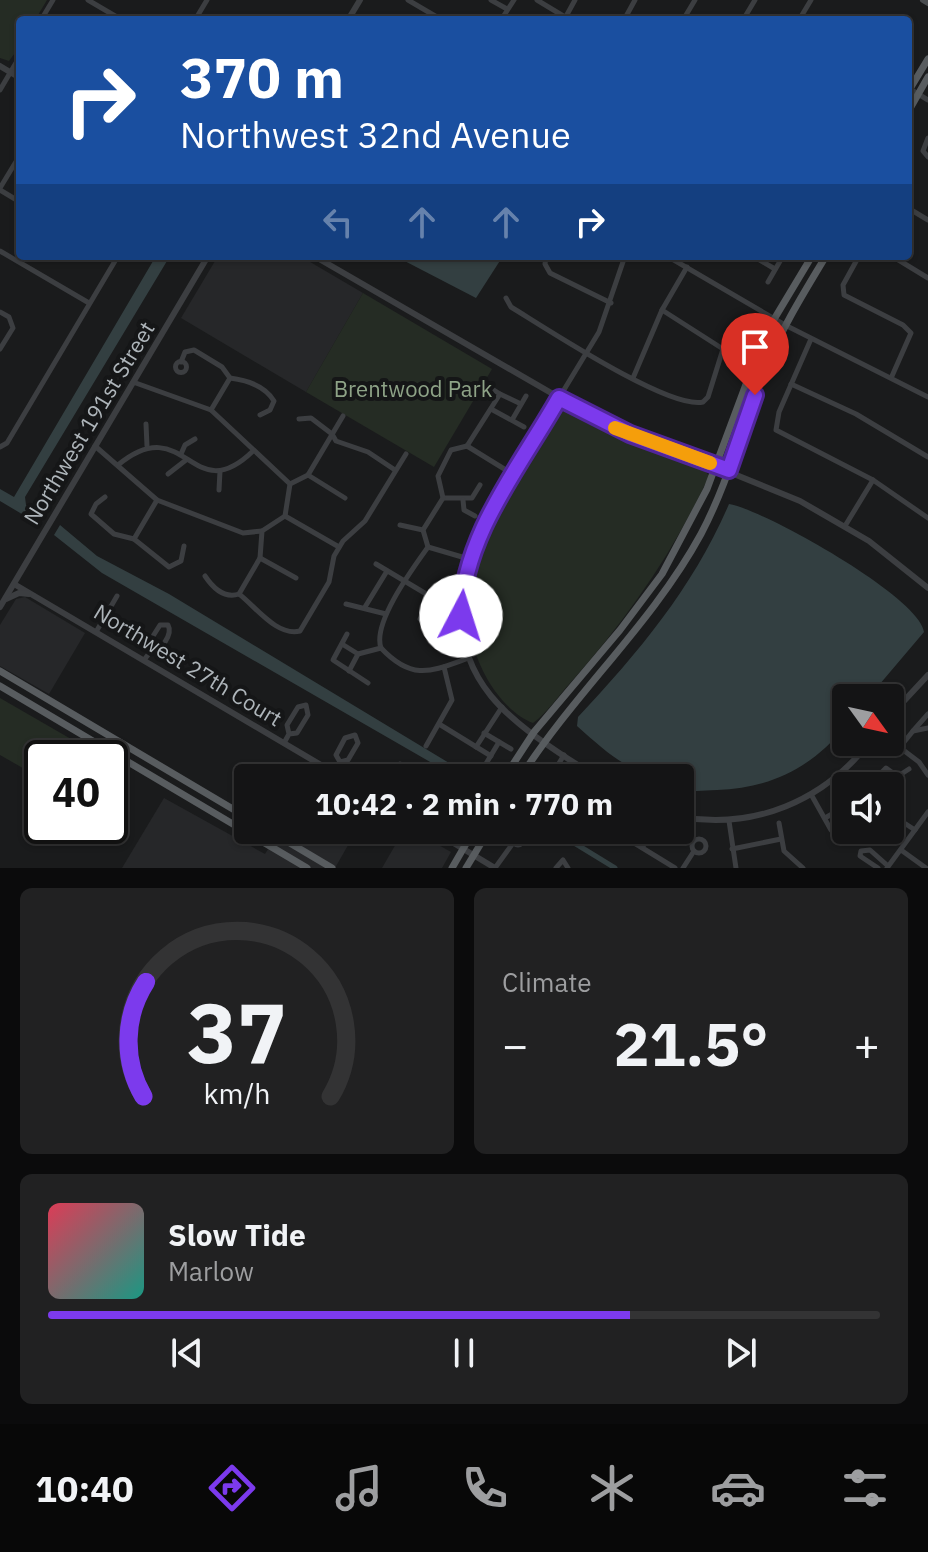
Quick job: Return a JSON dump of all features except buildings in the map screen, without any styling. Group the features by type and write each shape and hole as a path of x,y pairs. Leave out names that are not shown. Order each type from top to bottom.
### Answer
{"main road":[{"path":"912,86 928,59"},
{"path":"912,105 928,77"},
{"path":"513,764 534,732 620,630 662,574 690,524 716,465 751,366 774,319 810,260"},
{"path":"529,764 544,740 631,639 672,583 702,531 729,470 763,373 785,325 824,260"},
{"path":"0,671 234,810"},
{"path":"0,686 307,868"},
{"path":"292,844 332,868"},
{"path":"452,868 465,844"},
{"path":"466,868 481,844"},
{"path":"276,849 293,853 302,850"}],"street":[{"path":"88,0 115,16"},
{"path":"196,0 205,2"},
{"path":"408,0 435,16"},
{"path":"491,0 507,9"},
{"path":"503,16 514,0"},
{"path":"537,0 561,16"},
{"path":"0,90 16,63"},
{"path":"0,66 16,75"},
{"path":"912,92 928,100"},
{"path":"928,138 923,151 928,157"},
{"path":"0,189 16,162"},
{"path":"0,251 89,303"},
{"path":"1,447 113,260"},
{"name":"Northwest 191st Street","path":"2,604 206,260"},
{"path":"321,260 559,398 621,430 729,470 845,526 928,588"},
{"path":"546,260 550,273 611,303"},
{"path":"577,764 491,696 471,658 461,616 469,559 514,475 587,354 611,303 624,260"},
{"path":"674,260 785,325 892,376 928,397"},
{"path":"760,260 775,269"},
{"path":"768,282 781,260"},
{"path":"857,260 842,292 847,298 903,325 911,333 892,376"},
{"path":"899,260 928,278"},
{"path":"633,378 662,310 687,267"},
{"path":"506,298 511,307 587,354 633,378 698,403 703,402 719,369 723,349 662,310"},
{"path":"0,312 12,322 13,328 0,349"},
{"path":"811,338 779,412 776,430 873,480 928,518"},
{"path":"181,362 185,352 194,350 222,367 230,378"},
{"path":"211,410 230,378"},
{"path":"230,378 245,379 269,394 274,401 272,407 260,415"},
{"path":"133,382 211,410 290,484"},
{"path":"791,384 856,414 928,457"},
{"path":"489,387 521,404"},
{"path":"471,658 428,673 405,666 381,648 379,631 386,614 428,547 423,530 443,498 440,469 451,450 467,446 500,394"},
{"path":"512,420 526,396"},
{"path":"491,409 524,427"},
{"path":"290,484 308,475 343,416"},
{"path":"299,419 311,418 332,434 336,441 368,452 395,470"},
{"path":"146,424 147,446"},
{"path":"168,474 183,457 185,445 195,439"},
{"path":"95,446 157,500 243,533 262,531 285,516 290,484"},
{"path":"118,465 147,446 163,446 204,470 220,471 242,462 253,451"},
{"path":"467,446 514,475"},
{"path":"205,576 212,587 224,594 239,594 277,626 297,633 329,582 339,547 365,521 406,454"},
{"path":"219,490 220,471"},
{"path":"308,475 345,498"},
{"path":"845,526 873,480"},
{"path":"443,498 472,498 480,485"},
{"path":"105,497 91,514 114,534 134,539 169,567 181,561 184,546"},
{"path":"134,539 157,500"},
{"path":"463,500 464,510 475,516"},
{"path":"285,516 339,547"},
{"path":"400,525 423,530"},
{"path":"239,594 260,558 262,531"},
{"path":"428,547 469,559"},
{"path":"260,558 296,578"},
{"path":"376,564 428,595 432,602"},
{"path":"365,607 387,571"},
{"name":"Northwest 27th Court","path":"14,584 319,764"},
{"path":"2,604 19,593 37,596"},
{"path":"96,632 117,596"},
{"path":"346,604 386,614"},
{"path":"144,660 151,651 160,648 169,636 168,625 160,625 148,644 151,651"},
{"path":"347,634 333,660 368,683"},
{"path":"342,644 358,654 381,648"},
{"path":"349,671 358,654"},
{"path":"426,746 452,700 444,667"},
{"path":"904,701 928,675"},
{"path":"306,705 309,712 303,724 297,733 289,734 286,730 289,721 298,707 306,705"},
{"path":"476,747 503,707"},
{"path":"904,742 928,714"},
{"path":"439,724 491,756"},
{"path":"913,731 928,728"},
{"path":"484,733 511,749"},
{"path":"284,743 289,734"},
{"path":"355,735 358,743 347,762 340,762 336,755 345,738 355,735"},
{"path":"486,764 499,742"},
{"path":"904,751 928,775"},
{"path":"559,764 564,755"},
{"path":"694,818 729,821 776,812 812,796 848,768 858,756"},
{"path":"904,772 909,769"},
{"path":"812,796 831,830"},
{"path":"878,868 860,856 861,851 870,850 888,867 928,813"},
{"path":"825,818 832,815"},
{"path":"729,821 736,868"},
{"path":"779,823 789,859 800,867"},
{"path":"904,823 915,830"},
{"path":"732,849 781,839"},
{"path":"456,844 495,868 512,844"},
{"path":"637,844 675,868"},
{"path":"901,850 918,866 926,868"},
{"path":"683,868 694,851"},
{"path":"556,868 563,860 568,868"}],"shaded area":[{"path":"154,260 168,260 25,497 26,505 42,515 37,523 0,501 0,489 14,497"},
{"path":"216,260 307,260 363,293 306,392 181,318"},
{"path":"403,260 500,260 476,298"},
{"path":"729,504 774,522 870,578 916,617 924,632 880,684 832,684 832,742 804,764 755,785 698,791 694,790 694,764 626,764 577,726 578,717 663,617 715,534"},
{"path":"60,525 97,556 169,594 451,764 434,764 102,573 54,535"},
{"path":"25,597 85,633 49,694 0,666 0,625 16,599"},
{"path":"164,798 234,837 234,844 247,844 265,854 271,844 349,844 335,868 122,868"},
{"path":"396,844 437,844 451,852 442,868 382,868"}],"green space":[{"path":"0,0 47,0 37,16 16,16 16,51 9,61 0,58"},
{"name":"Brentwood Park","path":"363,293 492,369 434,467 306,392"},
{"path":"564,411 628,443 704,469 709,476 680,532 630,609 592,658 533,723 511,709 487,679 471,635 468,601 473,568 484,536 558,413"},
{"path":"0,698 71,739 24,740 24,769 0,755"}],"waterway":[{"path":"576,844 615,868"}],"slow traffic":[{"path":"615,428 710,463"}],"route":[{"path":"461,616 463,585 477,539 559,398 630,434 729,470 755,395"}]}
